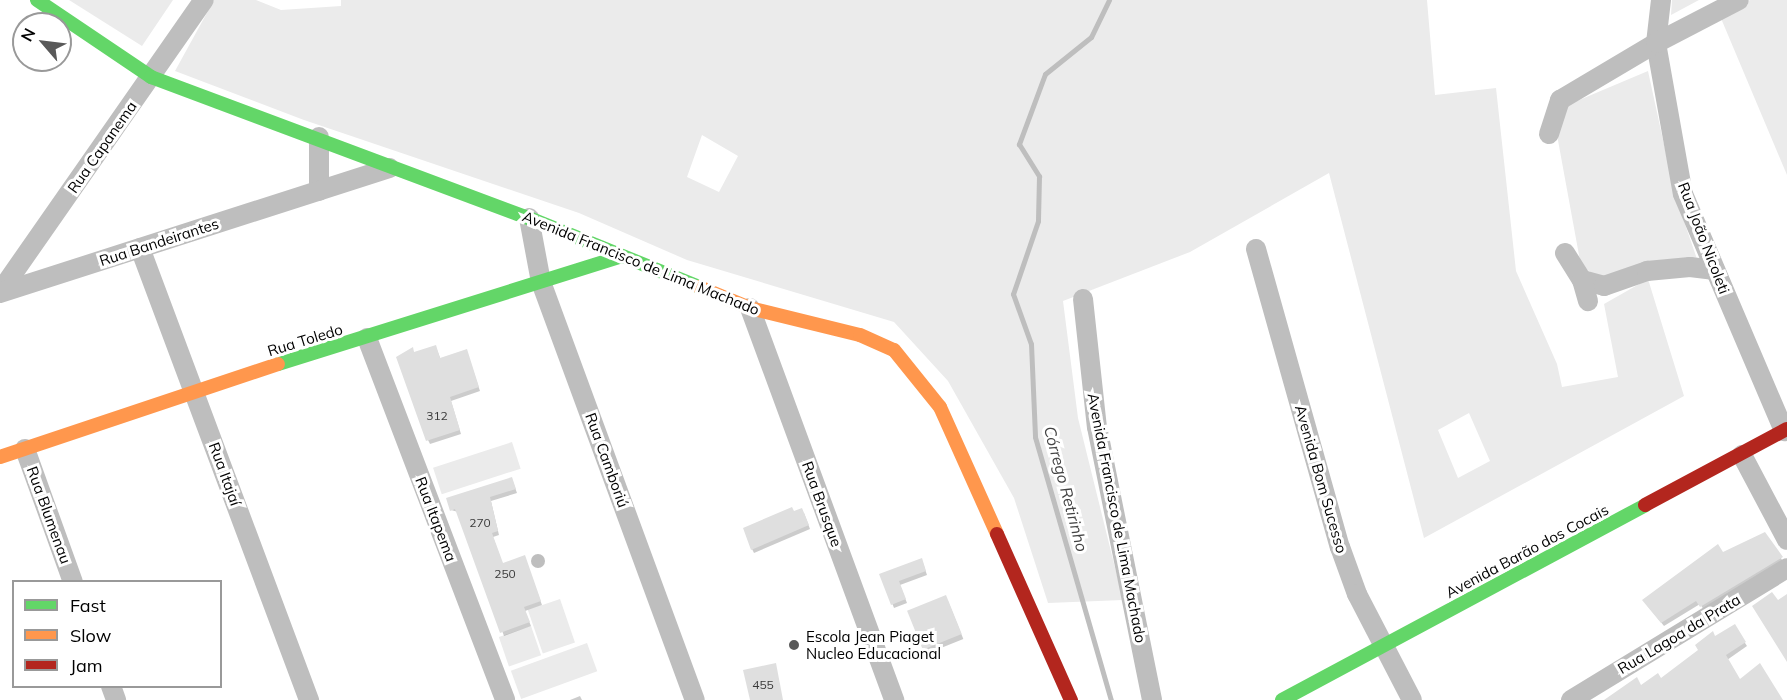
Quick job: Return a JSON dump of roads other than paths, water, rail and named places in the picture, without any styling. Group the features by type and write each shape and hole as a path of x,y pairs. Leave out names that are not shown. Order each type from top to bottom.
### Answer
{"street":[{"name":"Avenida Francisco de Lima Machado","path":"37,0 151,77 319,137 389,168 529,218 750,308 860,335 894,350 913,369 940,407 1071,700"},
{"name":"Rua Capanema","path":"0,293 204,0"},
{"name":"Rua João Nicoleti","path":"1661,0 1656,43 1683,194 1785,430"},
{"path":"1549,134 1560,100 1656,43 1739,0"},
{"path":"319,137 319,190"},
{"name":"Rua Bandeirantes","path":"0,293 389,168"},
{"name":"Rua Camboriú","path":"529,218 541,282 694,700"},
{"name":"Rua Itajaí","path":"140,248 309,700"},
{"name":"Avenida Bom Sucesso","path":"1256,249 1340,547 1357,594 1412,700"},
{"path":"1565,253 1582,280 1588,301"},
{"name":"Rua Toledo","path":"0,457 194,391 620,257"},
{"path":"1582,280 1604,286 1647,271 1682,267 1715,270"},
{"name":"Avenida Francisco de Lima Machado","path":"1083,299 1097,427 1152,700"},
{"name":"Rua Brusque","path":"750,308 894,700"},
{"name":"Rua Itapema","path":"367,338 505,700"},
{"name":"Avenida Barão dos Cocais","path":"1282,700 1785,430"},
{"name":"Rua Blumenau","path":"25,449 72,580"},
{"path":"1742,455 1787,540"},
{"name":"Rua Lagoa da Prata","path":"1571,700 1787,568"}],"waterway":[{"name":"Córrego Retirinho","path":"1109,0 1091,37 1045,74 1019,144 1039,176 1038,221 1013,294 1031,344 1035,437 1111,700"}],"place":[{"name":"Escola Jean Piaget Nucleo Educacional","path":"794,645"}]}
